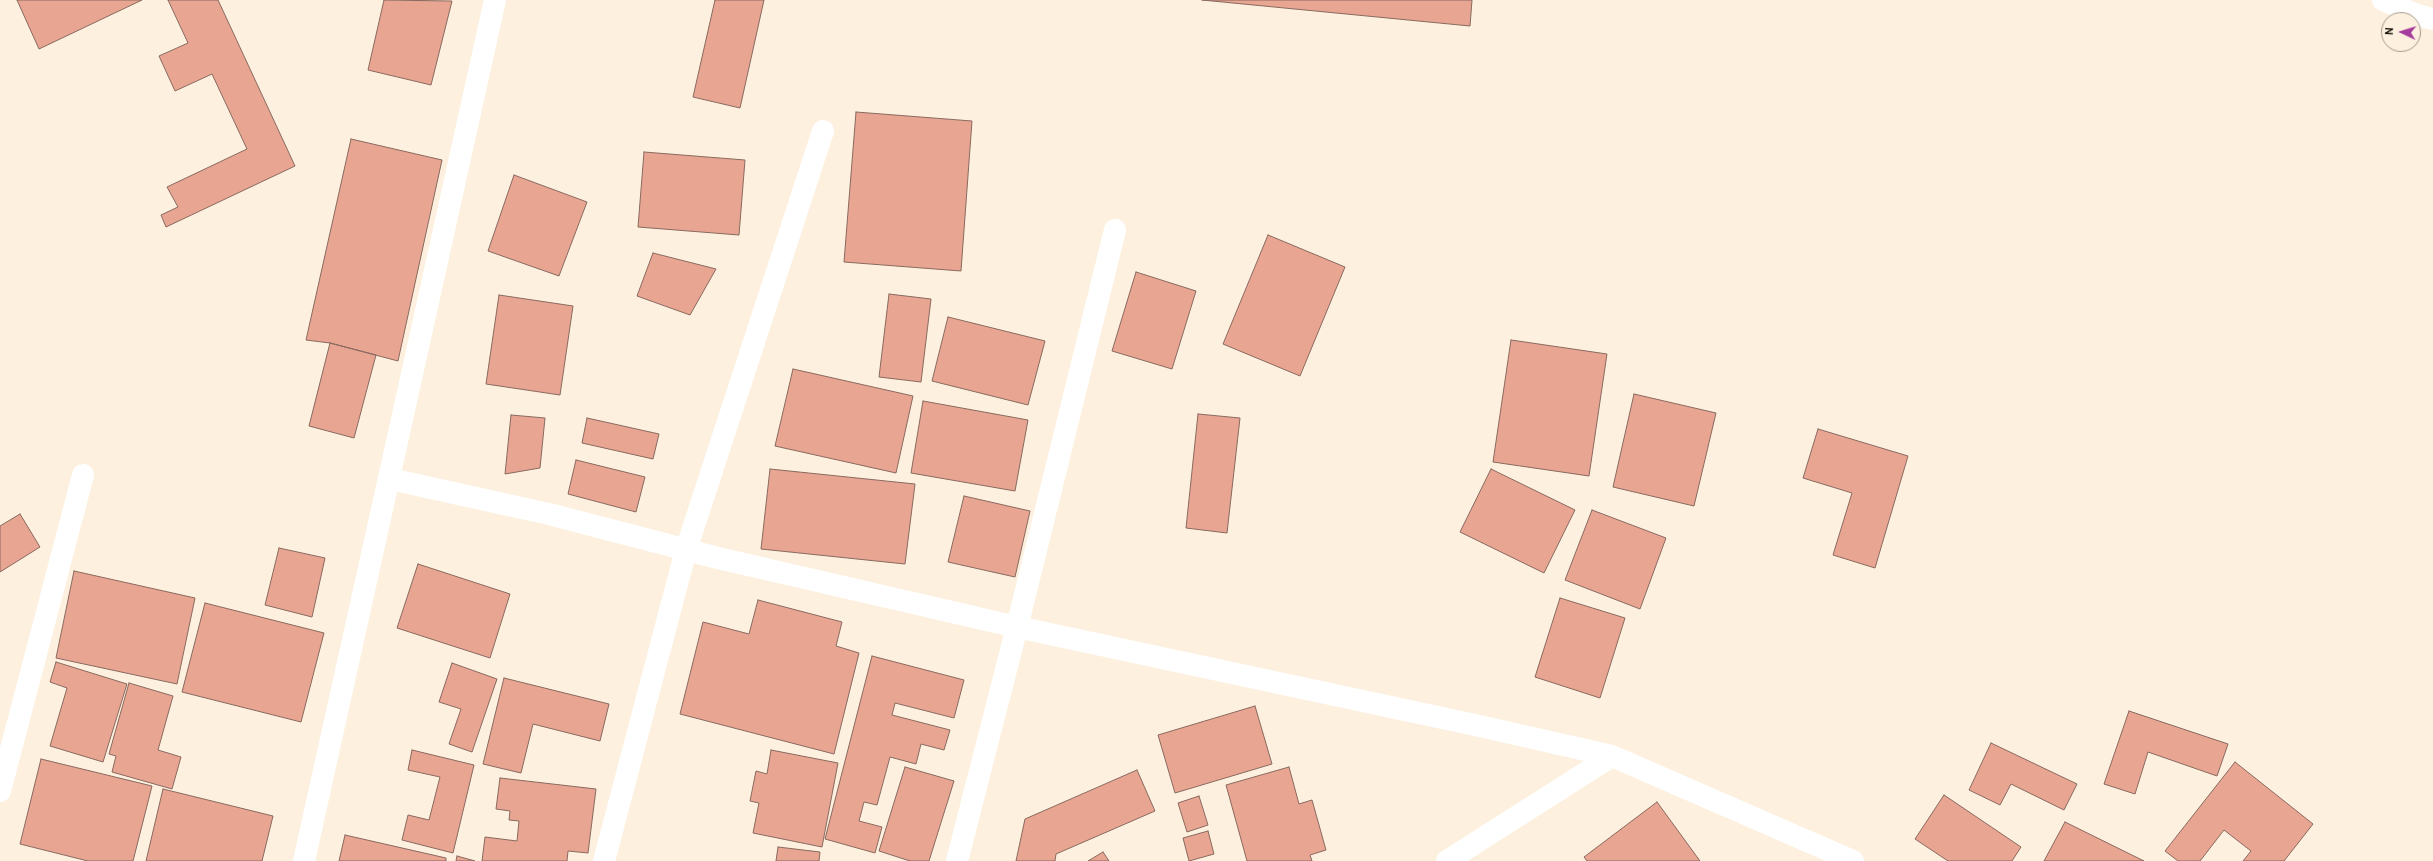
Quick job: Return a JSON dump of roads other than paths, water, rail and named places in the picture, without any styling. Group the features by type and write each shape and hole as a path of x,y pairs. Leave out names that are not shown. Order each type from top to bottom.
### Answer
{"street":[{"path":"304,861 495,0"},
{"path":"2383,0 2417,15 2433,19"},
{"path":"604,861 686,550 823,131"},
{"path":"957,861 1017,627 1114,230"},
{"path":"0,791 83,475"},
{"path":"390,478 549,514 686,550 1017,627 1468,723 1612,756 1853,861"},
{"path":"1447,861 1612,756"}]}
